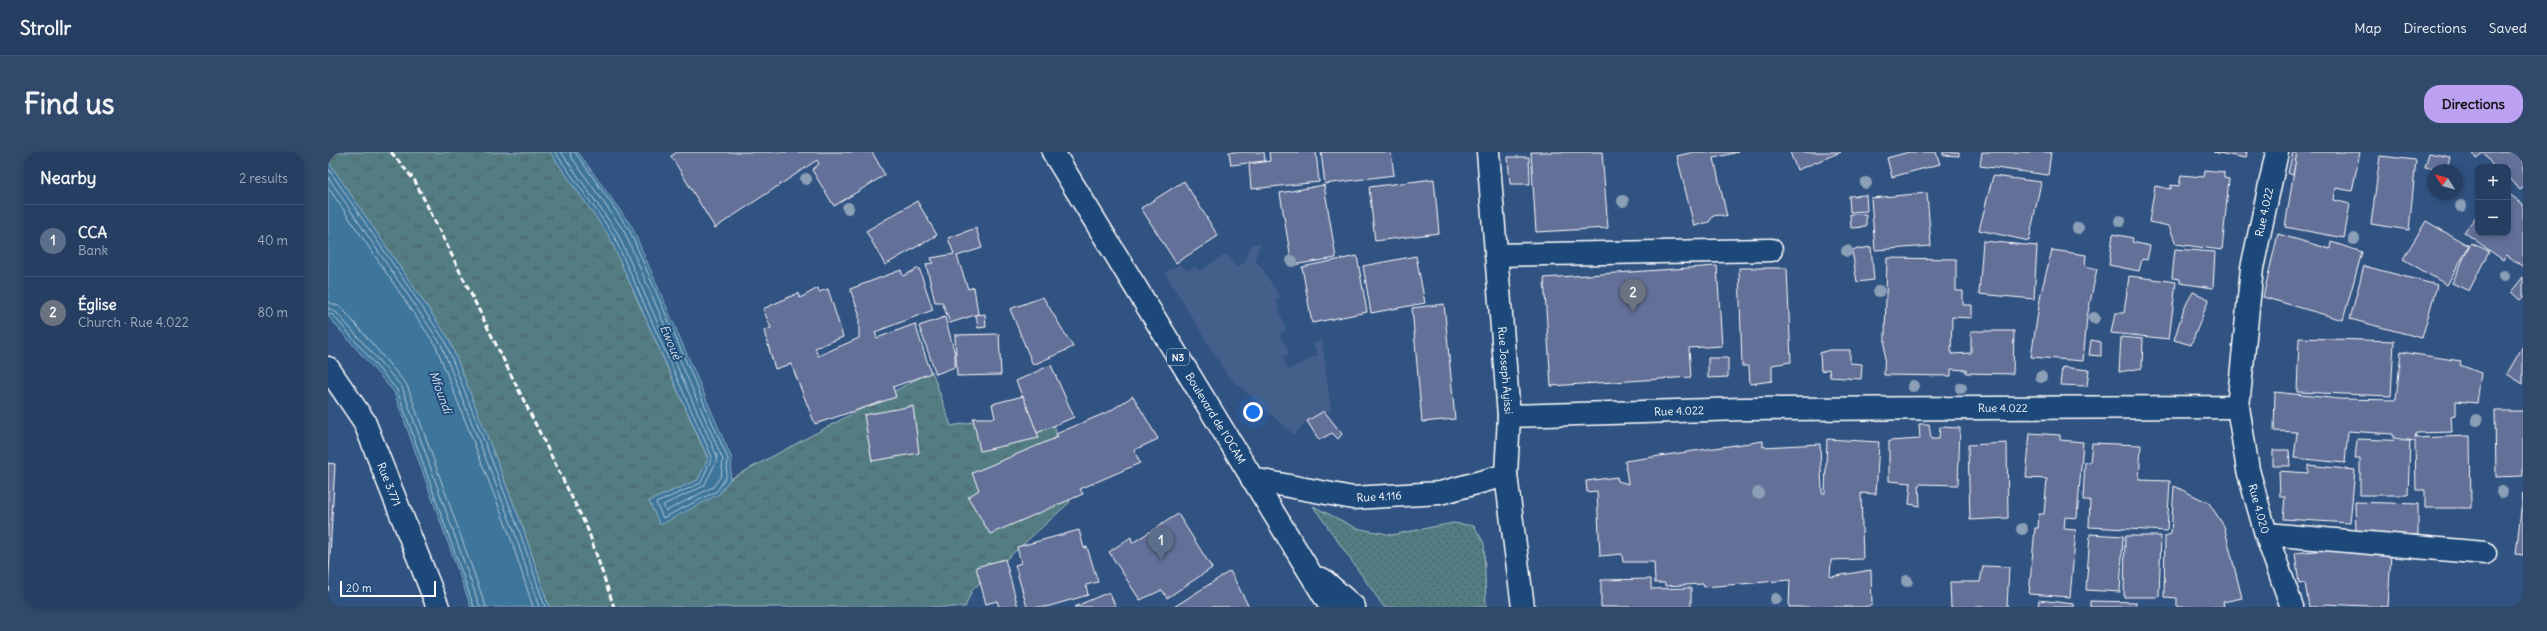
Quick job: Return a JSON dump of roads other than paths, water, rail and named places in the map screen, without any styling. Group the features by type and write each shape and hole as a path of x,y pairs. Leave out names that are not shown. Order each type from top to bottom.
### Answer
{"main road":[{"name":"Boulevard de l'OCAM","path":"1053,152 1331,607"},
{"name":"Rue Joseph Ayissi","path":"1488,152 1509,416 1506,475 1520,601"},
{"name":"Rue 4.022","path":"1509,416 1751,409 2238,407 2252,268 2277,152"},
{"path":"1496,255 1771,250"},
{"name":"Rue 3.771","path":"328,368 364,421 438,607"},
{"name":"Rue 4.020","path":"2238,407 2248,470 2266,534 2292,607"},
{"name":"Rue 4.116","path":"1252,479 1353,498 1440,493 1506,475"},
{"path":"2266,534 2485,553"},
{"name":"Boulevard de l'OCAM","path":"1303,562 1354,607"}],"water":[{"name":"Ewoué","path":"550,152 578,152 632,227 732,459 730,479 719,494 660,525 649,501 698,480 708,458 609,236"},
{"name":"Mfoundi","path":"328,161 449,339 523,528 549,607 471,607 394,392 328,316"}],"railway":[{"path":"391,152 415,181 588,530 614,607"}],"place":[{"name":"Église","path":"1633,312"},
{"name":"CCA","path":"1161,560"}]}
